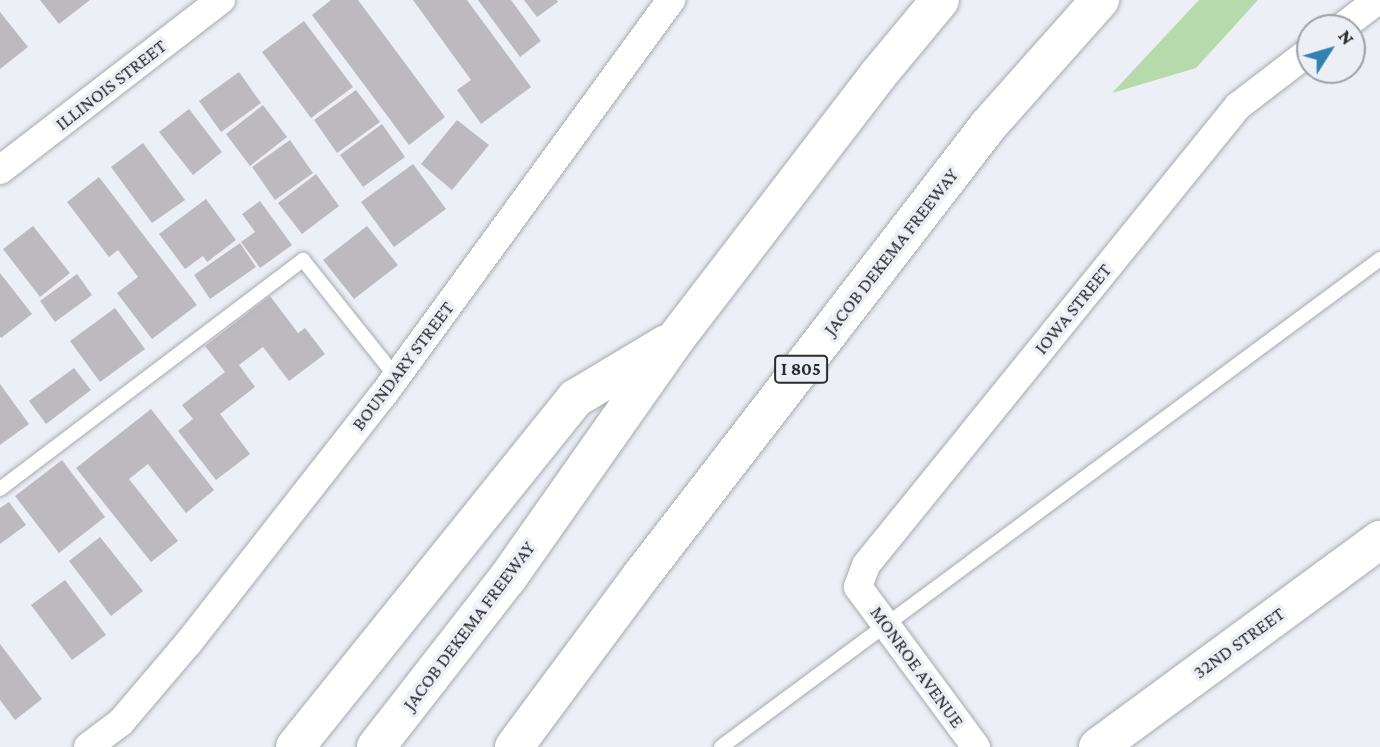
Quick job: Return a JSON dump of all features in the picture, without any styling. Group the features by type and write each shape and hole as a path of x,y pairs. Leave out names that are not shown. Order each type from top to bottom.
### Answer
{"main road":[{"name":"JACOB DEKEMA FREEWAY","path":"376,747 507,579 677,337 878,75 940,0"},
{"name":"JACOB DEKEMA FREEWAY","path":"514,747 641,576 988,126 1100,0"},
{"path":"296,747 576,398 677,337"},
{"name":"32ND STREET","path":"1098,747 1380,540"}],"street":[{"name":"ILLINOIS STREET","path":"0,170 221,0"},
{"name":"BOUNDARY STREET","path":"88,747 121,722 189,642 396,377 671,0"},
{"path":"1360,14 1378,0"},
{"name":"IOWA STREET","path":"858,587 866,565 1238,106 1296,62"},
{"name":"MONROE AVENUE","path":"858,587 976,747"}],"lane":[{"path":"722,747 885,623 1380,259"},
{"path":"0,489 303,260 396,377"}],"green space":[{"path":"1199,0 1258,0 1196,68 1112,93"}],"building":[{"path":"40,0 90,0 59,24"},
{"path":"331,0 358,0 445,117 409,145 312,15"},
{"path":"413,0 467,0 531,87 481,124 457,90 471,80"},
{"path":"478,0 511,0 541,41 520,57"},
{"path":"524,0 557,0 558,2 537,17"},
{"path":"0,12 28,47 0,69"},
{"path":"304,21 353,87 311,118 262,52"},
{"path":"239,72 261,103 221,132 199,101"},
{"path":"356,90 380,122 337,153 314,120"},
{"path":"263,105 287,137 250,166 226,134"},
{"path":"189,109 222,152 193,175 159,132"},
{"path":"457,120 489,145 452,190 421,164"},
{"path":"382,124 405,157 363,187 340,155"},
{"path":"290,140 313,173 275,200 252,167"},
{"path":"143,143 185,200 152,223 111,167"},
{"path":"413,164 446,209 394,247 361,202"},
{"path":"316,174 339,206 302,234 278,203"},
{"path":"99,177 197,305 152,339 117,293 138,277 118,250 109,257 67,202"},
{"path":"206,199 236,240 207,262 203,256 185,269 159,234"},
{"path":"260,201 292,245 260,268 241,242 255,232 242,214"},
{"path":"33,226 70,273 40,297 3,249"},
{"path":"367,226 398,265 354,299 323,260"},
{"path":"240,243 256,267 210,299 194,275"},
{"path":"0,273 32,314 1,338 0,336"},
{"path":"77,274 92,295 55,322 40,301"},
{"path":"270,296 298,333 305,328 325,354 289,381 263,347 239,365 255,387 220,414 250,454 216,480 178,431 193,419 182,405 225,372 205,346"},
{"path":"115,308 145,349 100,382 70,341"},
{"path":"74,368 91,390 46,424 29,401"},
{"path":"0,384 29,424 0,445"},
{"path":"151,409 214,490 186,513 148,464 129,479 178,541 151,562 76,468"},
{"path":"62,460 105,517 59,553 15,496"},
{"path":"9,502 26,525 0,544 0,508"},
{"path":"100,537 143,591 111,616 69,561"},
{"path":"65,580 106,635 72,660 31,605"},
{"path":"0,644 42,699 15,720 0,700"}]}
